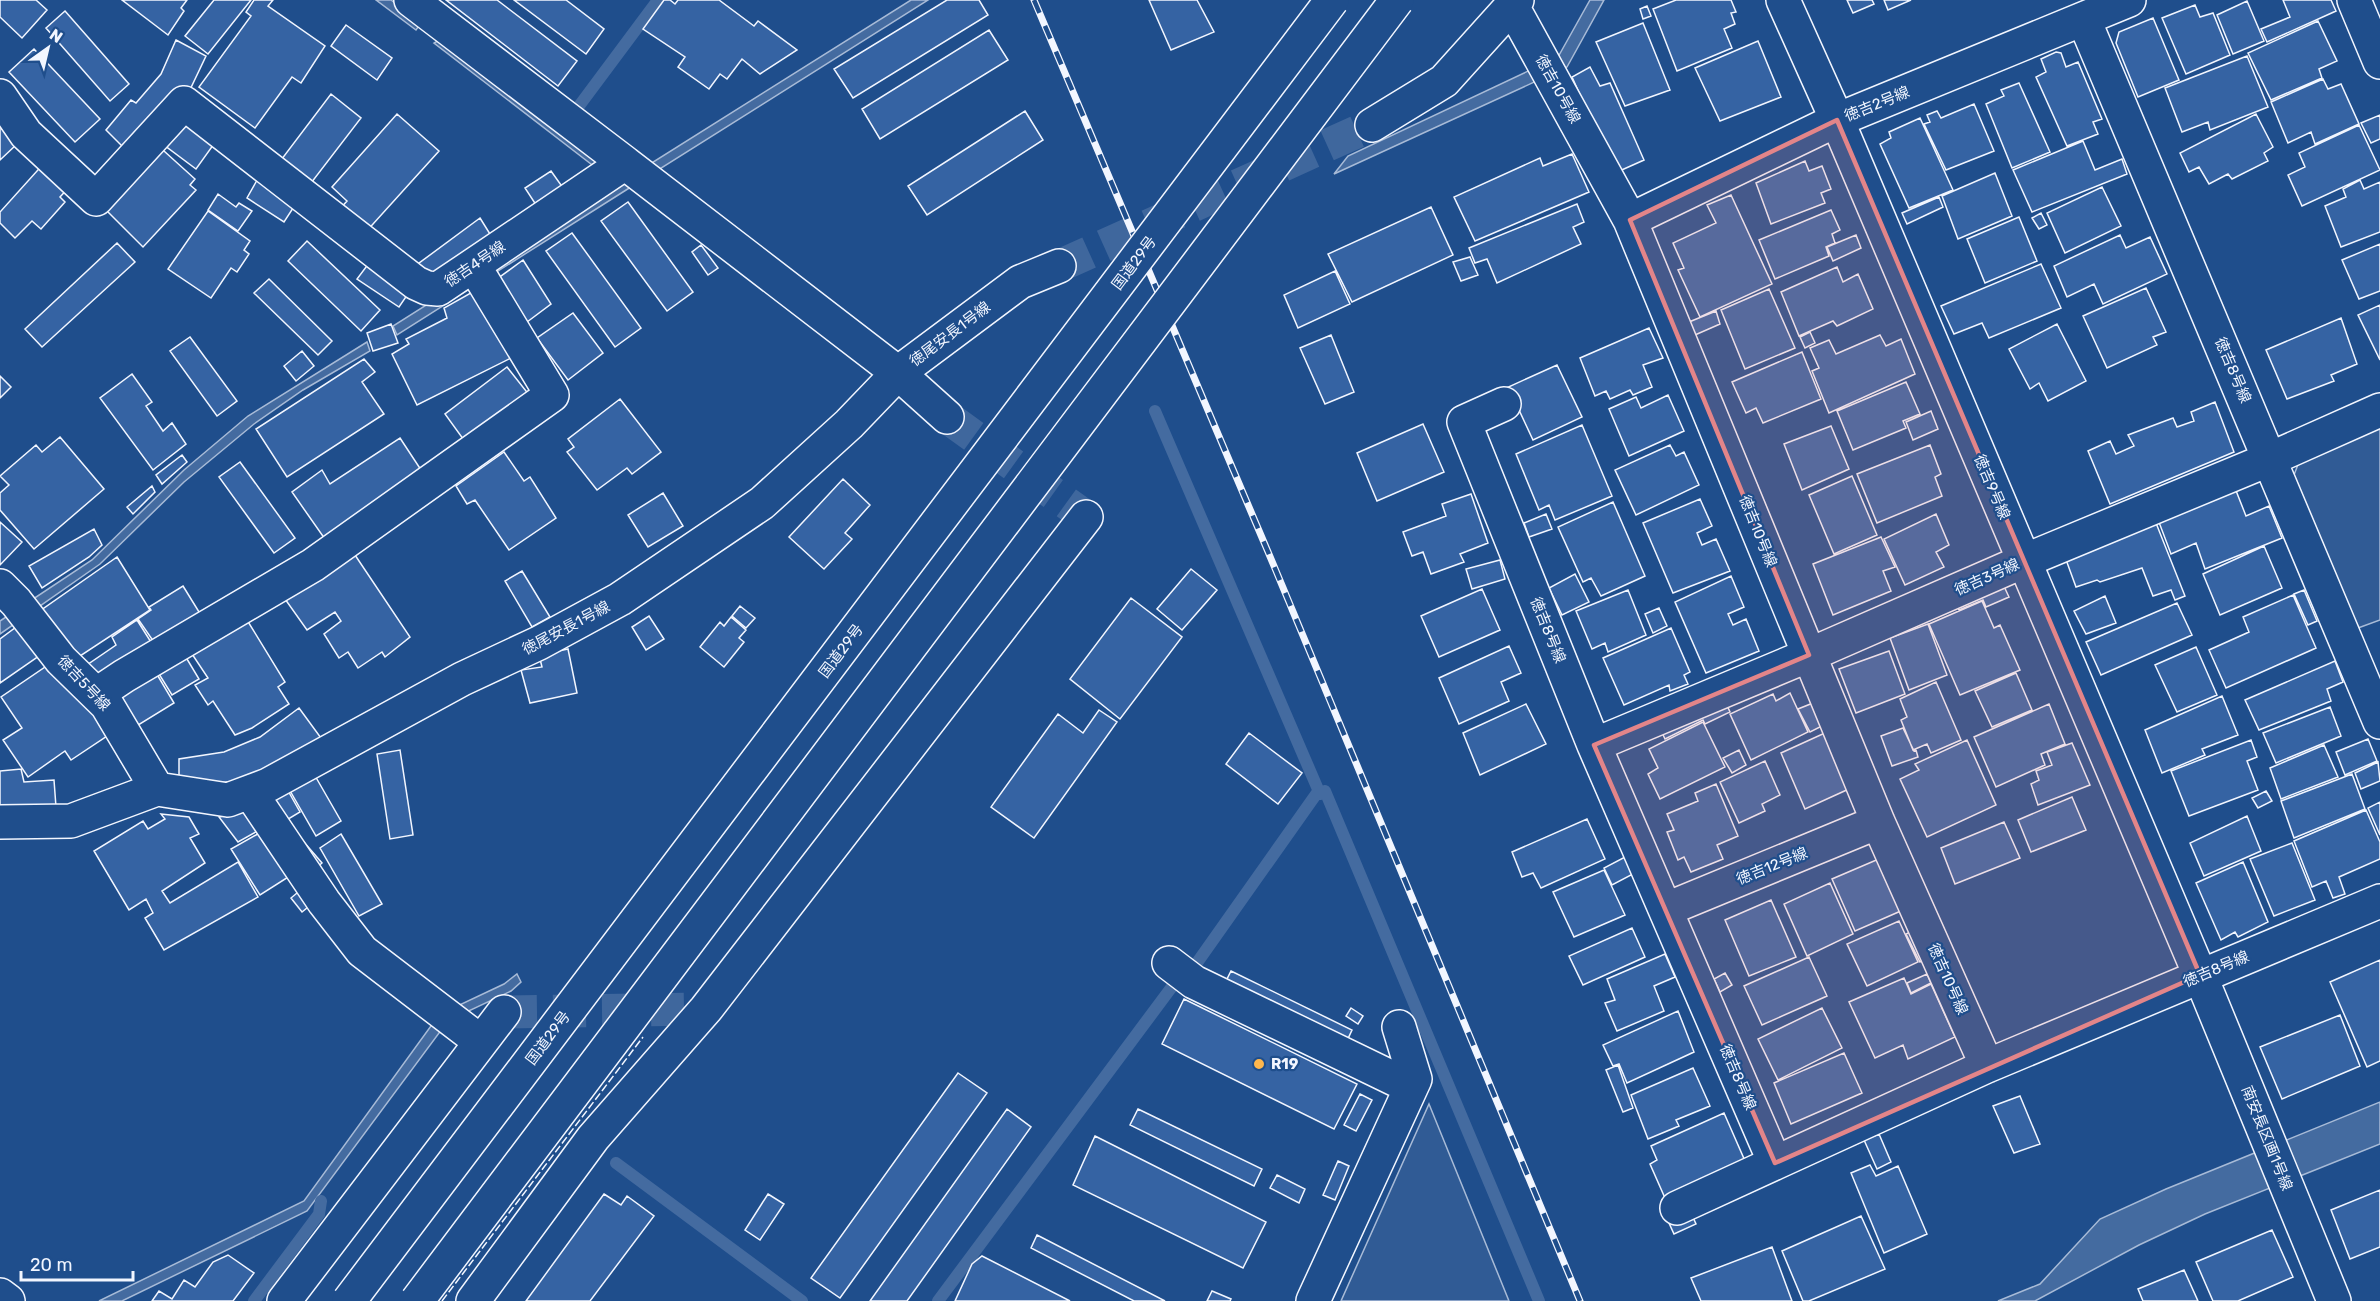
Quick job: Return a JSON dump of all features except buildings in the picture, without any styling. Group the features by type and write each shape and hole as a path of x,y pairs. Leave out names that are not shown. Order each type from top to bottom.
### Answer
{"main road":[{"path":"411,0 898,373 947,417"},
{"name":"国道29号","path":"349,1301 1332,0"},
{"path":"417,1301 1397,0"},
{"name":"徳吉9号線","path":"1783,0 1837,120 2200,975"},
{"name":"徳吉2号線","path":"1630,220 1837,120 2128,0"},
{"path":"2354,0 2380,62"},
{"path":"1372,125 1444,81 1515,3"},
{"name":"徳吉10号線","path":"1515,3 1630,220 1878,822 1988,1066"},
{"name":"徳吉8号線","path":"2084,20 2380,722"},
{"name":"徳吉4号線","path":"0,96 26,135 96,199 184,103 416,283 427,288 438,289 625,162"},
{"path":"97,694 313,565 552,395 474,266"},
{"name":"徳尾安長1号線","path":"0,822 71,821 157,789 228,800 268,785 462,679 539,643 620,599 762,503 849,424 898,373 1020,282 1059,266"},
{"name":"徳吉8号線","path":"1504,404 1464,422 1594,745 1776,1164 1988,1066 2380,901"},
{"name":"徳吉3号線","path":"1594,745 1809,655 2024,561 2270,459 2380,410"},
{"path":"473,1301 593,1138 706,1009 1086,517"},
{"name":"徳吉5号線","path":"0,586 16,602 61,660 107,705 157,789"},
{"path":"250,792 324,902 362,951 481,1042"},
{"name":"徳吉12号線","path":"1666,909 1878,822"},
{"path":"1169,963 1194,982 1411,1087"},
{"name":"南安長区画1号線","path":"2200,975 2334,1301"},
{"path":"284,1301 504,1012"},
{"path":"1313,1301 1415,1079 1399,1027"},
{"path":"1677,1208 1776,1164"},
{"path":"0,1295 8,1301"}],"highlighted area":[{"path":"1837,120 2200,975 1775,1163 1594,745 1809,655 1630,220"}],"shaded area":[{"path":"376,0 391,0 421,23 416,30"},
{"path":"911,0 928,0 655,172 650,164"},
{"path":"1590,0 1604,0 1567,67 1334,174 1348,156 1558,57"},
{"path":"441,39 605,164 600,171 434,43"},
{"path":"627,178 634,185 397,335 393,326"},
{"path":"367,342 370,351 303,390 254,424 184,482 100,564 0,634 0,621 92,560 184,470 248,416"},
{"path":"2380,421 2380,620 2358,628 2294,475 2302,454"},
{"path":"517,974 521,982 511,991 458,1016 453,1008 504,984"},
{"path":"436,1019 445,1025 307,1211 122,1301 99,1301 304,1201"},
{"path":"2380,1102 2380,1144 2205,1214 2139,1245 2035,1301 1998,1301 2040,1284 2100,1219 2166,1189"},
{"path":"1429,1104 1509,1301 1341,1301"}],"waterway":[{"path":"579,106 658,0"},
{"path":"1155,411 1320,794 1325,791 1539,1301"},
{"path":"1194,967 1317,793"},
{"path":"938,1301 1174,984"},
{"path":"616,1163 802,1301"},
{"path":"254,1301 319,1214 321,1201"}],"tunnel":[{"path":"1059,266 1372,125"},
{"path":"947,417 1086,517"},
{"path":"504,1012 706,1009"}],"railway":[{"path":"1034,0 1274,566 1580,1301"}],"fence":[{"path":"442,1301 643,1037"}],"place":[{"name":"R19","path":"1259,1064"}]}
